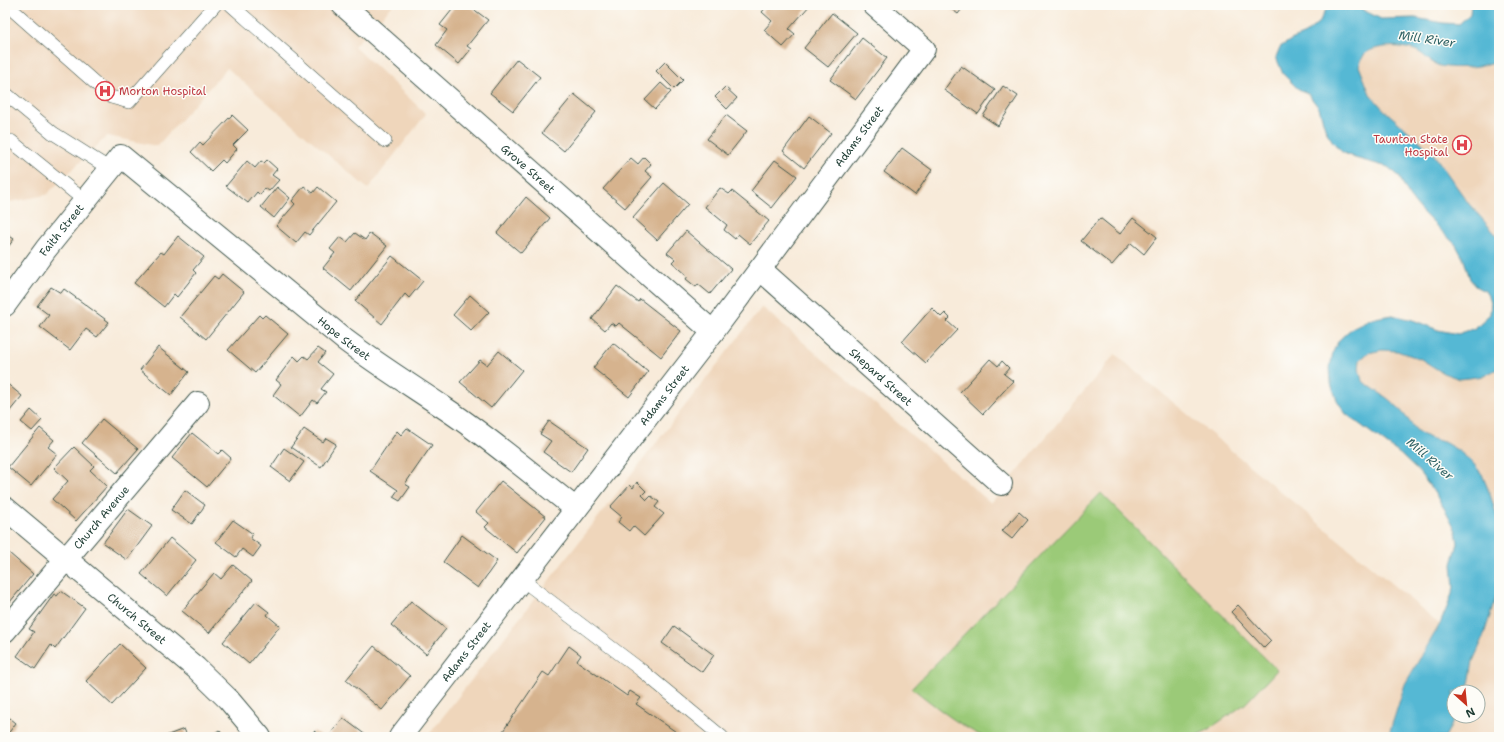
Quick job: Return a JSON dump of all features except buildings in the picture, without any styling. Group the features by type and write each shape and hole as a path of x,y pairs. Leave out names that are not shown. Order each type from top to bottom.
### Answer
{"street":[{"name":"Grove Street","path":"343,5 713,332"},
{"name":"Adams Street","path":"400,737 713,332 924,49 874,5"},
{"name":"Faith Street","path":"5,305 46,249 115,162"},
{"name":"Hope Street","path":"115,162 382,368 446,409 483,435 576,509"},
{"name":"Shepard Street","path":"760,269 1001,484"},
{"name":"Church Avenue","path":"5,631 198,403"},
{"name":"Church Street","path":"5,508 196,668 228,699 260,737"}],"lane":[{"path":"7,5 111,97 129,102 215,5"},
{"path":"230,5 385,141"},
{"path":"5,93 53,133 115,162"},
{"path":"11,141 85,201"},
{"path":"522,579 641,670 722,737"}],"shaded area":[{"name":"Morton Hospital","path":"5,5 393,5 354,46 426,114 368,189 227,68 157,146 107,136 46,195 5,203"},
{"name":"Taunton State Hospital","path":"1398,46 1417,51 1429,61 1492,63 1499,59 1499,238 1469,204 1432,152 1383,109 1370,94 1359,66 1364,55 1377,48"},
{"path":"762,307 991,503 1115,354 1440,624 1422,653 1388,737 427,737"},
{"path":"1382,350 1397,351 1421,359 1443,373 1484,376 1499,368 1499,523 1482,474 1472,462 1459,451 1444,442 1429,438 1417,431 1387,398 1362,381 1359,369 1360,360 1368,353"},
{"path":"1499,587 1499,737 1445,737 1452,724 1486,724 1486,684 1469,684 1473,661 1482,641"}],"green space":[{"path":"1101,493 1277,670 1245,704 1206,731 1192,737 984,737 956,721 912,688"}],"water":[{"name":"Mill River","path":"1340,5 1355,6 1381,19 1415,18 1459,24 1470,14 1471,5 1499,5 1499,59 1493,62 1471,67 1440,66 1433,63 1417,51 1411,49 1382,47 1369,51 1363,56 1359,66 1370,94 1383,109 1432,152 1469,204 1499,238 1499,368 1484,376 1460,379 1443,373 1421,359 1397,351 1382,350 1368,353 1360,360 1359,369 1362,381 1399,408 1417,431 1429,438 1444,442 1459,451 1472,462 1482,474 1499,523 1499,587 1482,641 1473,661 1469,684 1446,684 1446,724 1452,724 1445,737 1388,737 1405,684 1440,624 1454,588 1452,564 1458,543 1456,531 1432,489 1419,472 1400,454 1346,414 1337,400 1331,384 1330,368 1333,352 1339,340 1352,328 1370,319 1392,315 1413,320 1438,330 1458,334 1475,328 1490,314 1491,301 1485,291 1476,286 1470,279 1464,260 1456,245 1420,210 1409,196 1399,176 1388,167 1355,158 1342,152 1326,131 1319,108 1308,94 1297,88 1283,74 1276,57 1280,47 1305,34 1319,22 1326,10"}],"place":[{"name":"Morton Hospital","path":"105,91"},
{"name":"Taunton State Hospital","path":"1462,145"}]}
